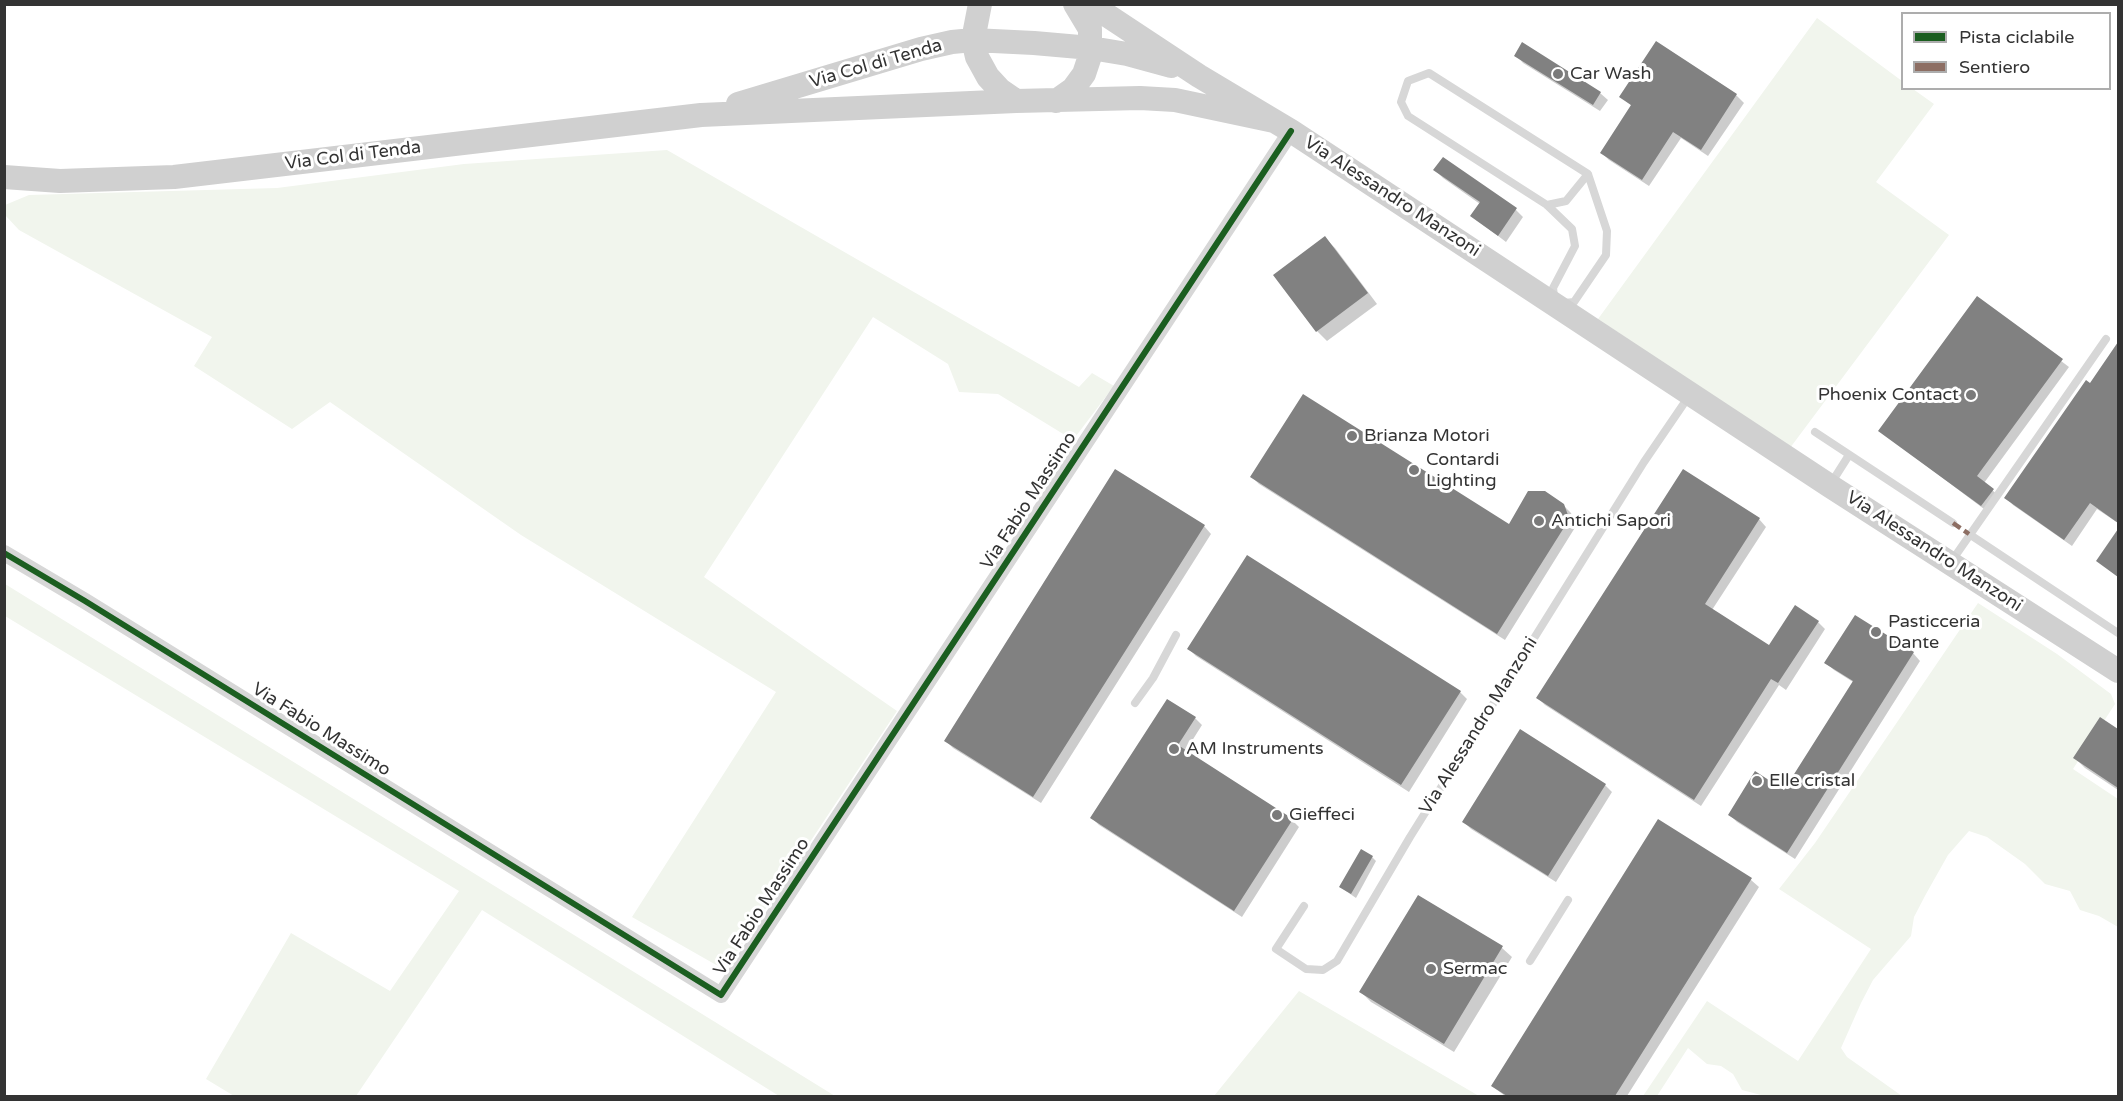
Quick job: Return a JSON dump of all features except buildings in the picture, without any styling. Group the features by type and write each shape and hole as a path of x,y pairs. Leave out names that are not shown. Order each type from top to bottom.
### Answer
{"main road":[{"path":"980,4 973,40 977,57 988,77 1000,90 1016,101"},
{"path":"1056,101 1073,89 1084,74 1090,56 1090,28 1075,4"},
{"name":"Via Alessandro Manzoni","path":"1090,4 1199,76 1282,126 1830,486 2118,671"},
{"name":"Via Col di Tenda","path":"701,115 921,49 973,40 1091,48 1127,54 1199,76"},
{"name":"Via Col di Tenda","path":"4,177 60,181 174,177 701,115 1016,101 1140,98 1175,100 1282,126"}],"street":[{"name":"Via Fabio Massimo","path":"4,553 721,995 1282,126"}],"lane":[{"path":"1429,73 1588,174 1607,231 1606,255 1574,302 1556,304 1553,288 1575,246 1572,230 1547,205 1408,116 1401,102 1408,81 1429,73"},
{"path":"1547,205 1566,201 1588,174"},
{"path":"1951,562 2106,339"},
{"name":"Via Alessandro Manzoni","path":"1304,906 1276,949 1306,969 1323,970 1337,961 1417,827 1644,462 1691,393"},
{"path":"1815,432 1953,523"},
{"path":"1830,486 1849,455"},
{"path":"1969,534 2118,633"},
{"path":"1135,703 1153,678 1176,635"},
{"path":"1530,961 1568,900"}],"shaded area":[{"path":"1817,18 1901,80 1901,90 1914,90 1934,104 1876,182 1949,235 1790,448 1598,319"},
{"path":"667,150 1079,387 1092,373 1114,386 1073,440 998,394 959,392 948,364 873,317 704,577 897,711 725,970 632,917 776,692 521,535 330,402 292,429 194,366 212,337 19,230 5,215 5,205 29,195 277,188 464,164"},
{"path":"5,584 835,1096 779,1096 482,910 356,1096 234,1096 206,1079 291,933 390,991 459,891 5,616"},
{"path":"1978,603 2057,654 2111,694 2115,704 2073,769 2118,799 2118,927 2099,916 2080,910 2070,891 2045,884 2025,864 1987,837 1969,831 1948,855 1926,894 1914,917 1911,936 1873,980 1841,1048 1847,1057 1902,1096 1761,1095 1742,1090 1733,1074 1721,1066 1707,1064 1688,1048 1657,1096 1643,1096 1707,1001 1798,1061 1871,949 1779,889 1815,843"},
{"path":"1299,991 1479,1096 1214,1096"}],"marked path":[{"path":"1953,523 1969,534"}],"cycle path":[{"path":"4,553 721,995 1291,131"}],"place":[{"name":"Car Wash","path":"1558,74"},
{"name":"Phoenix Contact","path":"1971,395"},
{"name":"Brianza Motori","path":"1352,436"},
{"name":"Contardi Lighting","path":"1414,470"},
{"name":"Antichi Sapori","path":"1539,521"},
{"name":"Pasticceria Dante","path":"1876,632"},
{"name":"AM Instruments","path":"1174,749"},
{"name":"Elle cristal","path":"1757,781"},
{"name":"Gieffeci","path":"1277,815"},
{"name":"Sermac","path":"1431,969"}]}
